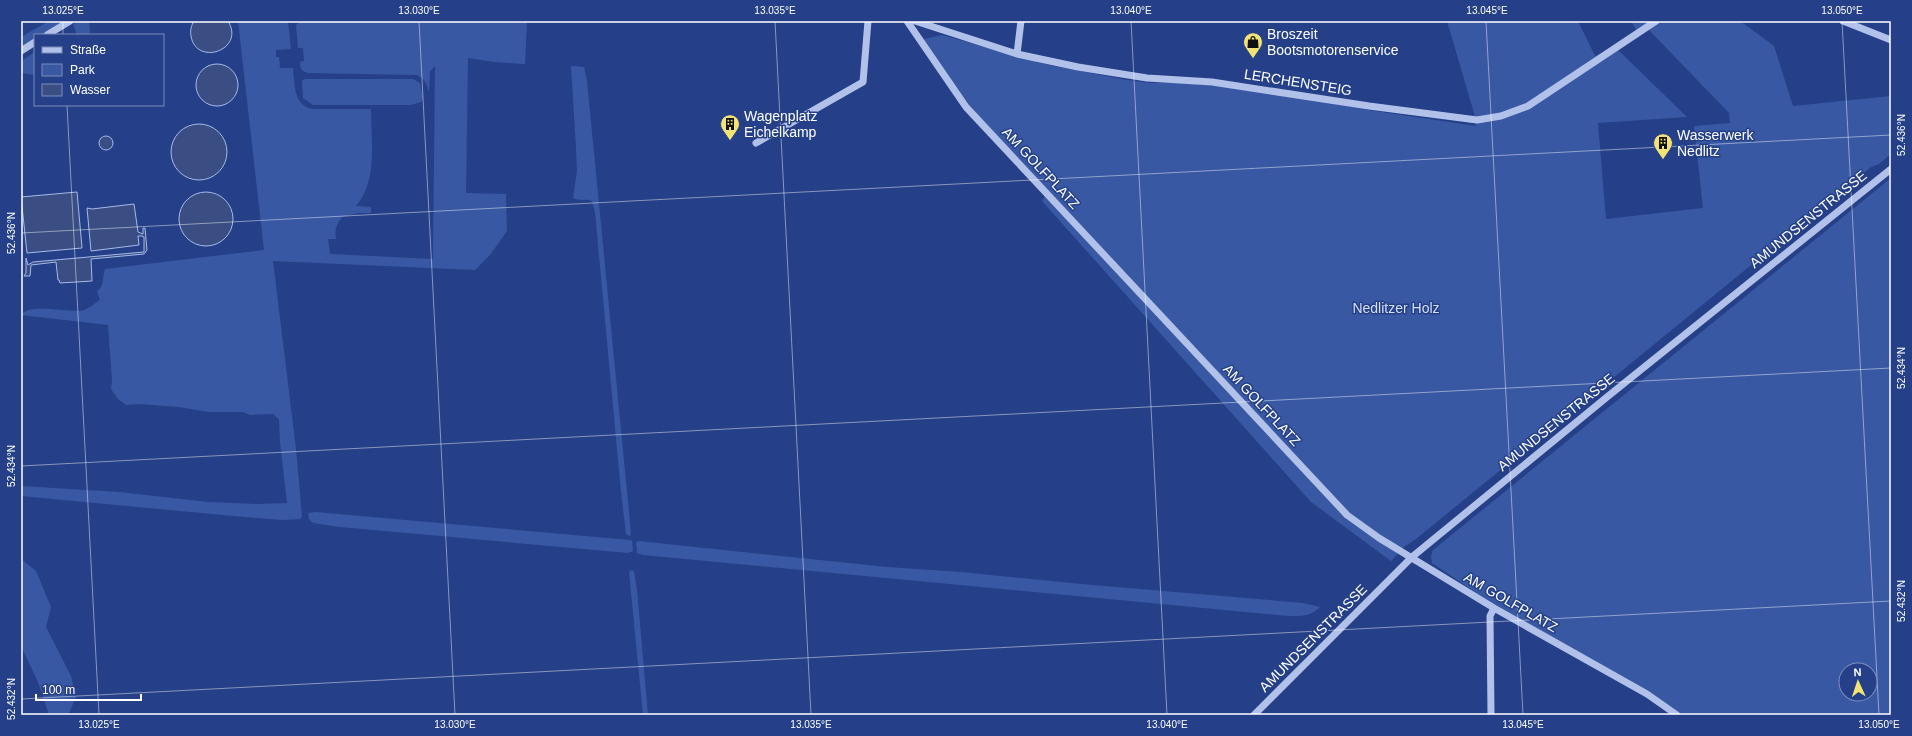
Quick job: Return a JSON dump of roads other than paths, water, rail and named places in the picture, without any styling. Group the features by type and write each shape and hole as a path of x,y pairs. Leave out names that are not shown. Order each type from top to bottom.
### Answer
{"street":[{"path":"49,34 70,21"},
{"path":"756,143 863,82 868,21"},
{"name":"AM GOLFPLATZ","path":"906,21 966,107 1347,515 1379,538 1494,608 1647,694 1677,715"},
{"name":"LERCHENSTEIG","path":"915,21 1017,54 1078,67 1147,78 1212,82 1369,106 1477,120 1501,116 1528,106 1656,21"},
{"path":"1017,54 1021,21"},
{"path":"1843,21 1891,40"},
{"path":"21,51 34,43"},
{"name":"AMUNDSENSTRASSE","path":"1254,715 1412,557 1607,397 1891,169"},
{"path":"1491,715 1490,616 1494,608"}],"water":[{"path":"194,21 228,21 232,31 231,40 226,47 218,51 210,53 201,51 195,45 191,36 191,28"},
{"path":"217,64 232,70 238,85 232,100 217,106 202,100 196,85 202,70"},
{"path":"199,124 210,126 219,132 225,141 227,152 225,163 219,172 210,178 199,180 188,178 179,172 173,163 171,152 173,141 179,132 188,126"},
{"path":"106,136 111,138 113,143 111,148 106,150 101,148 99,143 101,138"},
{"path":"77,192 82,248 27,253 21,197"},
{"path":"201,192 211,192 221,196 229,204 233,214 233,224 229,234 221,242 211,246 201,246 191,242 183,234 179,224 179,214 183,204 191,196"},
{"path":"134,204 138,232 143,234 143,228 145,228 147,250 144,254 91,259 92,281 60,283 58,280 56,262 31,265 30,276 24,276 26,273 26,258 28,265 33,262 144,252 144,237 142,236 138,236 139,245 91,251 87,208 92,209"}],"place":[{"name":"Broszeit Bootsmotorenservice","path":"1253,59"},
{"name":"Wagenplatz Eichelkamp","path":"730,141"},
{"name":"Wasserwerk Nedlitz","path":"1663,160"}],"park label":[{"name":"Nedlitzer Holz","path":"1396,308"}]}
